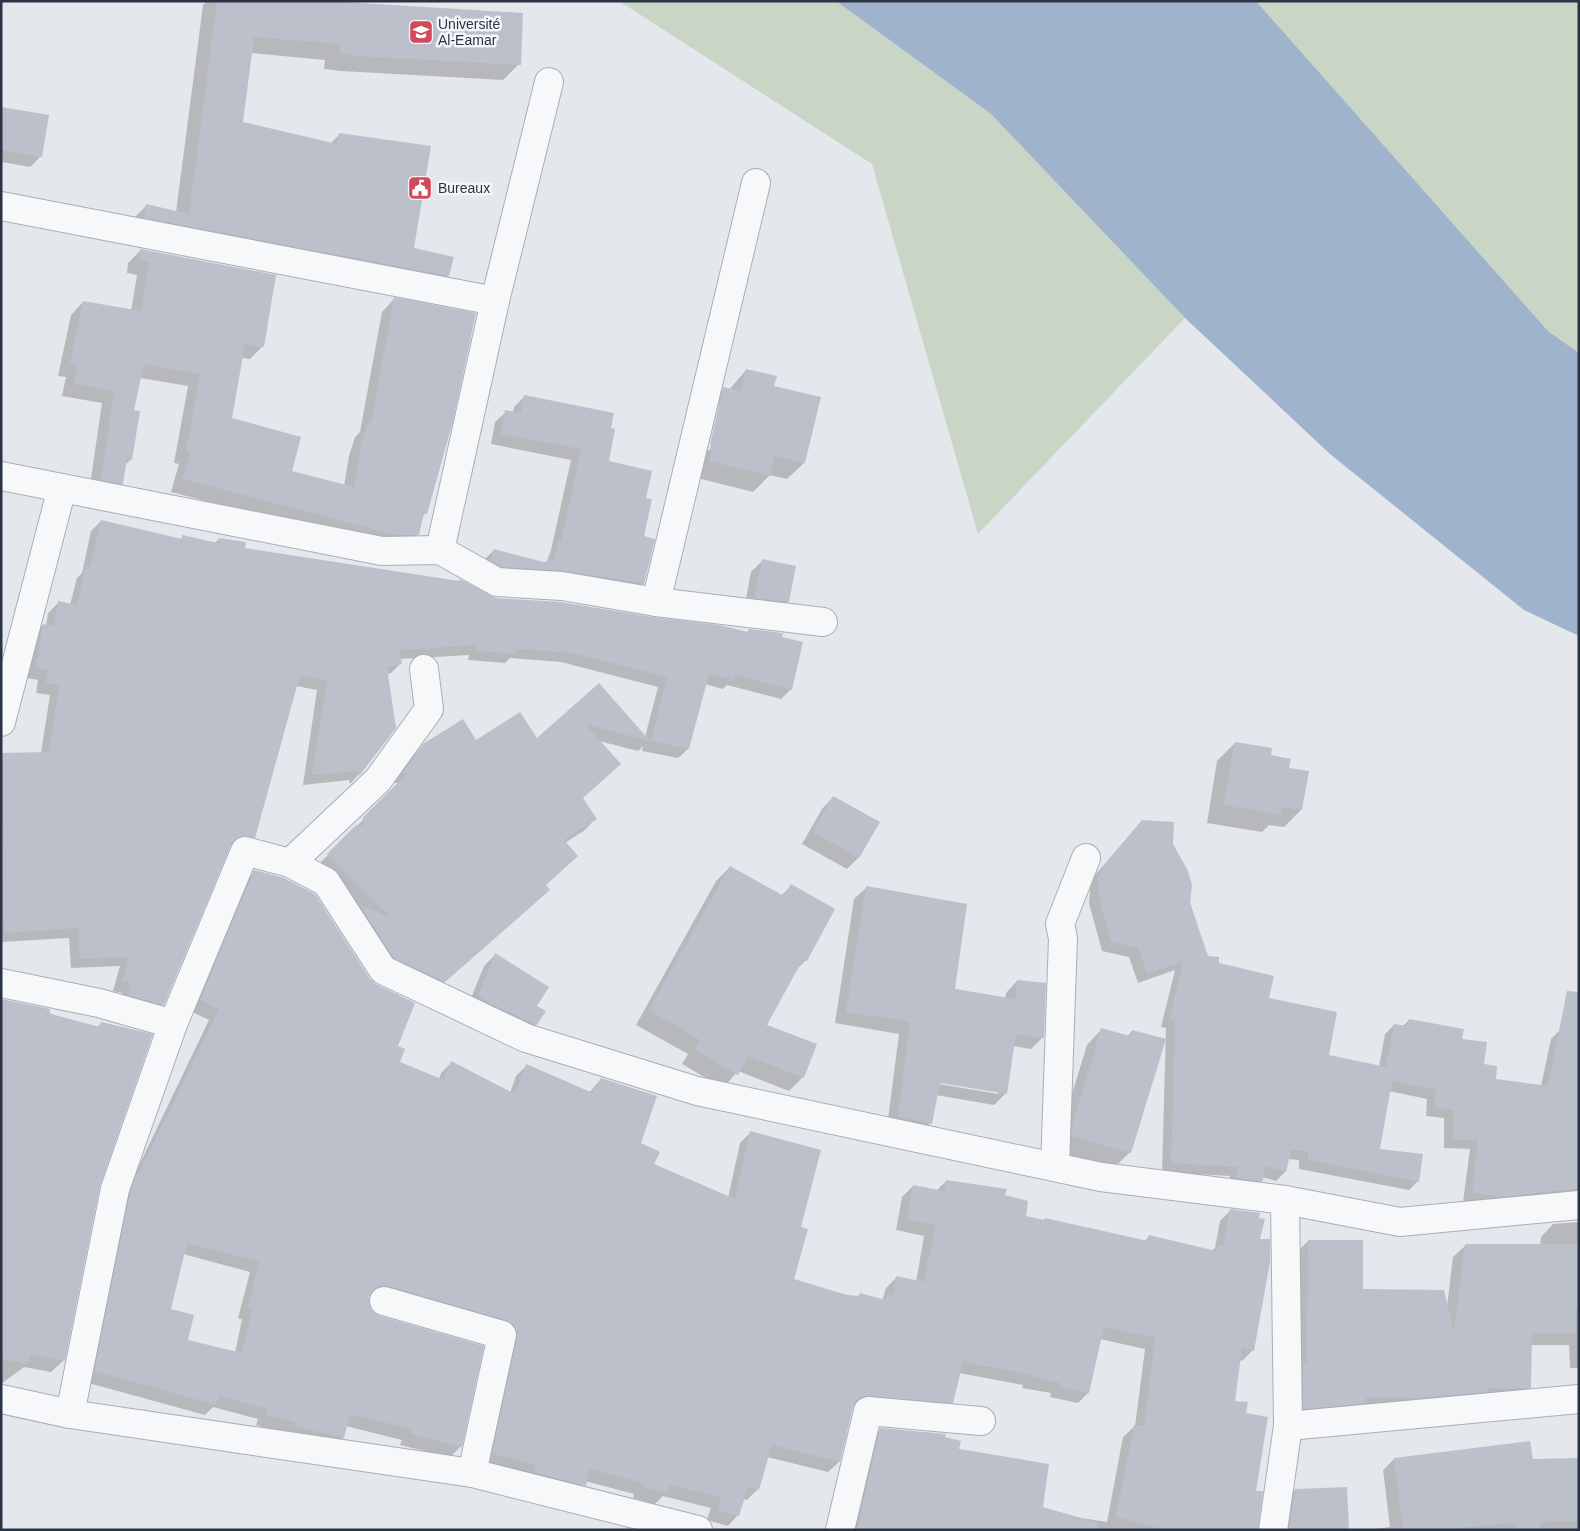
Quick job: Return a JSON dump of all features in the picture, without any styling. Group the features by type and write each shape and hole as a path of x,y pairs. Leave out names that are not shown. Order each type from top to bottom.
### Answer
{"street":[{"path":"440,550 495,301 549,82"},
{"path":"656,602 756,183"},
{"path":"1,206 495,301"},
{"path":"1,476 382,551 440,550 497,582 562,586 656,602 823,622"},
{"path":"1,722 62,488"},
{"path":"290,863 378,780 429,709 424,669"},
{"path":"70,1414 115,1189 173,1024 245,851 290,863 326,882 383,970 526,1038 697,1091 1101,1177 1285,1200 1400,1222 1579,1205"},
{"path":"1055,1167 1063,938 1060,924 1086,858"},
{"path":"1,983 99,1003 173,1024"},
{"path":"1273,1530 1288,1426 1285,1200"},
{"path":"384,1301 502,1335 472,1473"},
{"path":"1,1399 70,1414 472,1473 698,1530"},
{"path":"1288,1426 1579,1399"},
{"path":"840,1530 868,1411 981,1421"}],"green space":[{"path":"619,1 836,1 991,114 1185,318 978,534 872,164"},
{"path":"1256,1 1579,1 1579,353 1548,331"}],"water":[{"path":"836,1 1256,1 1548,331 1579,353 1579,636 1524,610 1330,454 1185,318 991,114"}],"building":[{"path":"217,1 328,1 523,13 521,65 357,56 340,53 340,44 254,37 243,122 337,144 339,133 431,146 414,248 454,257 449,276 144,218 146,204 189,214"},
{"path":"1,107 49,115 42,157 1,150"},
{"path":"140,249 276,275 264,347 245,344 232,418 301,437 292,471 354,487 361,443 368,423 371,423 394,297 476,313 453,421 427,514 424,513 419,535 396,535 183,479 190,451 186,451 200,374 144,364 134,410 140,411 132,460 127,459 123,484 101,480 114,391 74,384 78,365 70,363 83,301 141,311 149,262 139,261"},
{"path":"746,369 777,376 774,386 821,397 805,463 775,456 770,476 709,461 712,445 710,444 723,387 741,391"},
{"path":"524,395 614,413 611,428 615,429 609,461 652,471 646,498 652,499 644,536 655,539 644,584 565,571 502,567 491,561 494,549 547,563 548,559 554,560 559,541 561,542 581,449 501,434 505,410 521,413"},
{"path":"101,520 182,539 182,535 218,543 219,538 246,542 245,548 459,581 460,579 496,598 560,602 653,617 719,625 748,632 749,629 783,633 782,637 803,642 792,690 735,675 734,680 709,674 689,749 651,741 667,677 572,653 517,649 516,654 477,651 478,645 399,650 402,664 387,667 396,728 359,776 359,771 312,775 327,681 300,675 255,838 241,836 231,845 164,1005 128,995 131,983 122,981 129,957 80,959 78,928 6,933 3,916 1,843 4,843 2,753 49,752 59,685 46,683 47,670 36,668 43,624 54,626 58,601 77,605 86,566 90,567"},
{"path":"762,559 796,566 789,602 754,598"},
{"path":"599,683 650,741 585,724 621,764 583,798 597,819 564,840 578,856 546,885 550,890 445,982 394,958 360,905 390,917 327,854 356,825 364,826 363,817 408,773 402,773 423,744 463,719 476,740 520,712 537,738"},
{"path":"1235,742 1272,748 1271,755 1291,759 1289,768 1309,771 1302,810 1282,807 1281,815 1223,805"},
{"path":"833,796 880,822 859,858 813,832"},
{"path":"1142,820 1174,822 1173,844 1188,871 1192,885 1190,903 1208,956 1219,957 1219,963 1274,976 1269,998 1337,1012 1329,1055 1386,1067 1394,1024 1407,1026 1409,1019 1464,1029 1462,1039 1487,1042 1484,1064 1497,1066 1496,1079 1548,1086 1567,991 1579,992 1579,1188 1501,1197 1472,1193 1478,1140 1453,1140 1453,1110 1434,1107 1436,1090 1392,1081 1380,1149 1423,1154 1419,1182 1308,1160 1308,1151 1291,1150 1286,1172 1264,1166 1263,1181 1236,1178 1238,1167 1171,1163 1175,1019 1170,1018 1183,962 1147,974 1138,948 1111,942 1098,894 1098,878 1104,865"},
{"path":"730,866 784,896 791,884 835,909 807,961 803,959 767,1025 817,1044 804,1078 748,1056 738,1075 695,1050 700,1040 649,1010"},
{"path":"254,870 284,878 315,894 370,979 376,984 415,1003 398,1046 405,1049 400,1062 444,1080 451,1061 515,1094 526,1064 593,1093 601,1078 657,1096 641,1143 660,1152 654,1164 735,1199 750,1131 821,1150 801,1227 808,1229 794,1279 847,1295 859,1296 860,1293 886,1300 887,1294 893,1295 896,1276 924,1282 935,1228 934,1225 906,1220 913,1185 944,1191 946,1180 1007,1189 1005,1195 1028,1201 1026,1216 1044,1220 1045,1218 1148,1241 1149,1235 1216,1251 1217,1244 1223,1245 1230,1209 1260,1213 1259,1218 1265,1219 1260,1239 1270,1239 1270,1262 1254,1351 1242,1348 1235,1401 1248,1402 1246,1413 1268,1417 1256,1491 1263,1491 1258,1530 1166,1530 1116,1517 1134,1425 1144,1426 1155,1338 1104,1327 1089,1393 1060,1387 1060,1383 1032,1377 1032,1375 963,1362 953,1403 863,1396 856,1401 853,1407 840,1462 772,1445 759,1490 748,1487 739,1516 717,1510 721,1497 669,1485 667,1494 643,1487 644,1483 590,1469 586,1486 534,1472 536,1465 492,1454 517,1338 517,1331 513,1324 506,1320 388,1286 380,1286 374,1289 369,1296 369,1304 373,1312 380,1316 484,1346 462,1447 410,1434 411,1429 350,1414 344,1438 294,1426 295,1422 266,1415 267,1409 219,1396 216,1405 94,1371 130,1193 137,1173 139,1173 219,1009 200,1000","holes":["187,1243 259,1262 248,1308 252,1309 242,1353 188,1340 194,1315 171,1309"]},
{"path":"866,886 967,904 955,989 1015,999 1017,980 1046,983 1044,1038 1016,1034 1007,1094 940,1083 932,1124 898,1116 910,1022 846,1012"},
{"path":"495,953 549,987 537,1006 546,1011 537,1025 478,996"},
{"path":"1,999 50,1009 50,1014 100,1027 101,1022 153,1034 100,1186 65,1361 30,1354 28,1364 1,1359"},
{"path":"1101,1028 1130,1036 1132,1030 1166,1039 1131,1153 1072,1137 1072,1127"},
{"path":"1308,1240 1363,1240 1363,1289 1444,1290 1454,1332 1465,1244 1579,1244 1579,1308 1576,1308 1576,1333 1532,1334 1531,1388 1488,1388 1488,1392 1417,1398 1366,1397 1366,1403 1303,1409 1303,1362 1307,1362"},
{"path":"880,1428 946,1434 945,1437 961,1441 959,1449 1049,1464 1043,1507 1098,1523 1097,1530 857,1530"},
{"path":"1530,1441 1533,1459 1579,1458 1579,1521 1540,1522 1541,1530 1516,1530 1515,1523 1435,1530 1403,1530 1394,1458"},
{"path":"1347,1487 1349,1530 1289,1530 1295,1489"}],"place":[{"name":"Université Al-Eamar","path":"421,32"},
{"name":"Bureaux","path":"420,188"}]}
